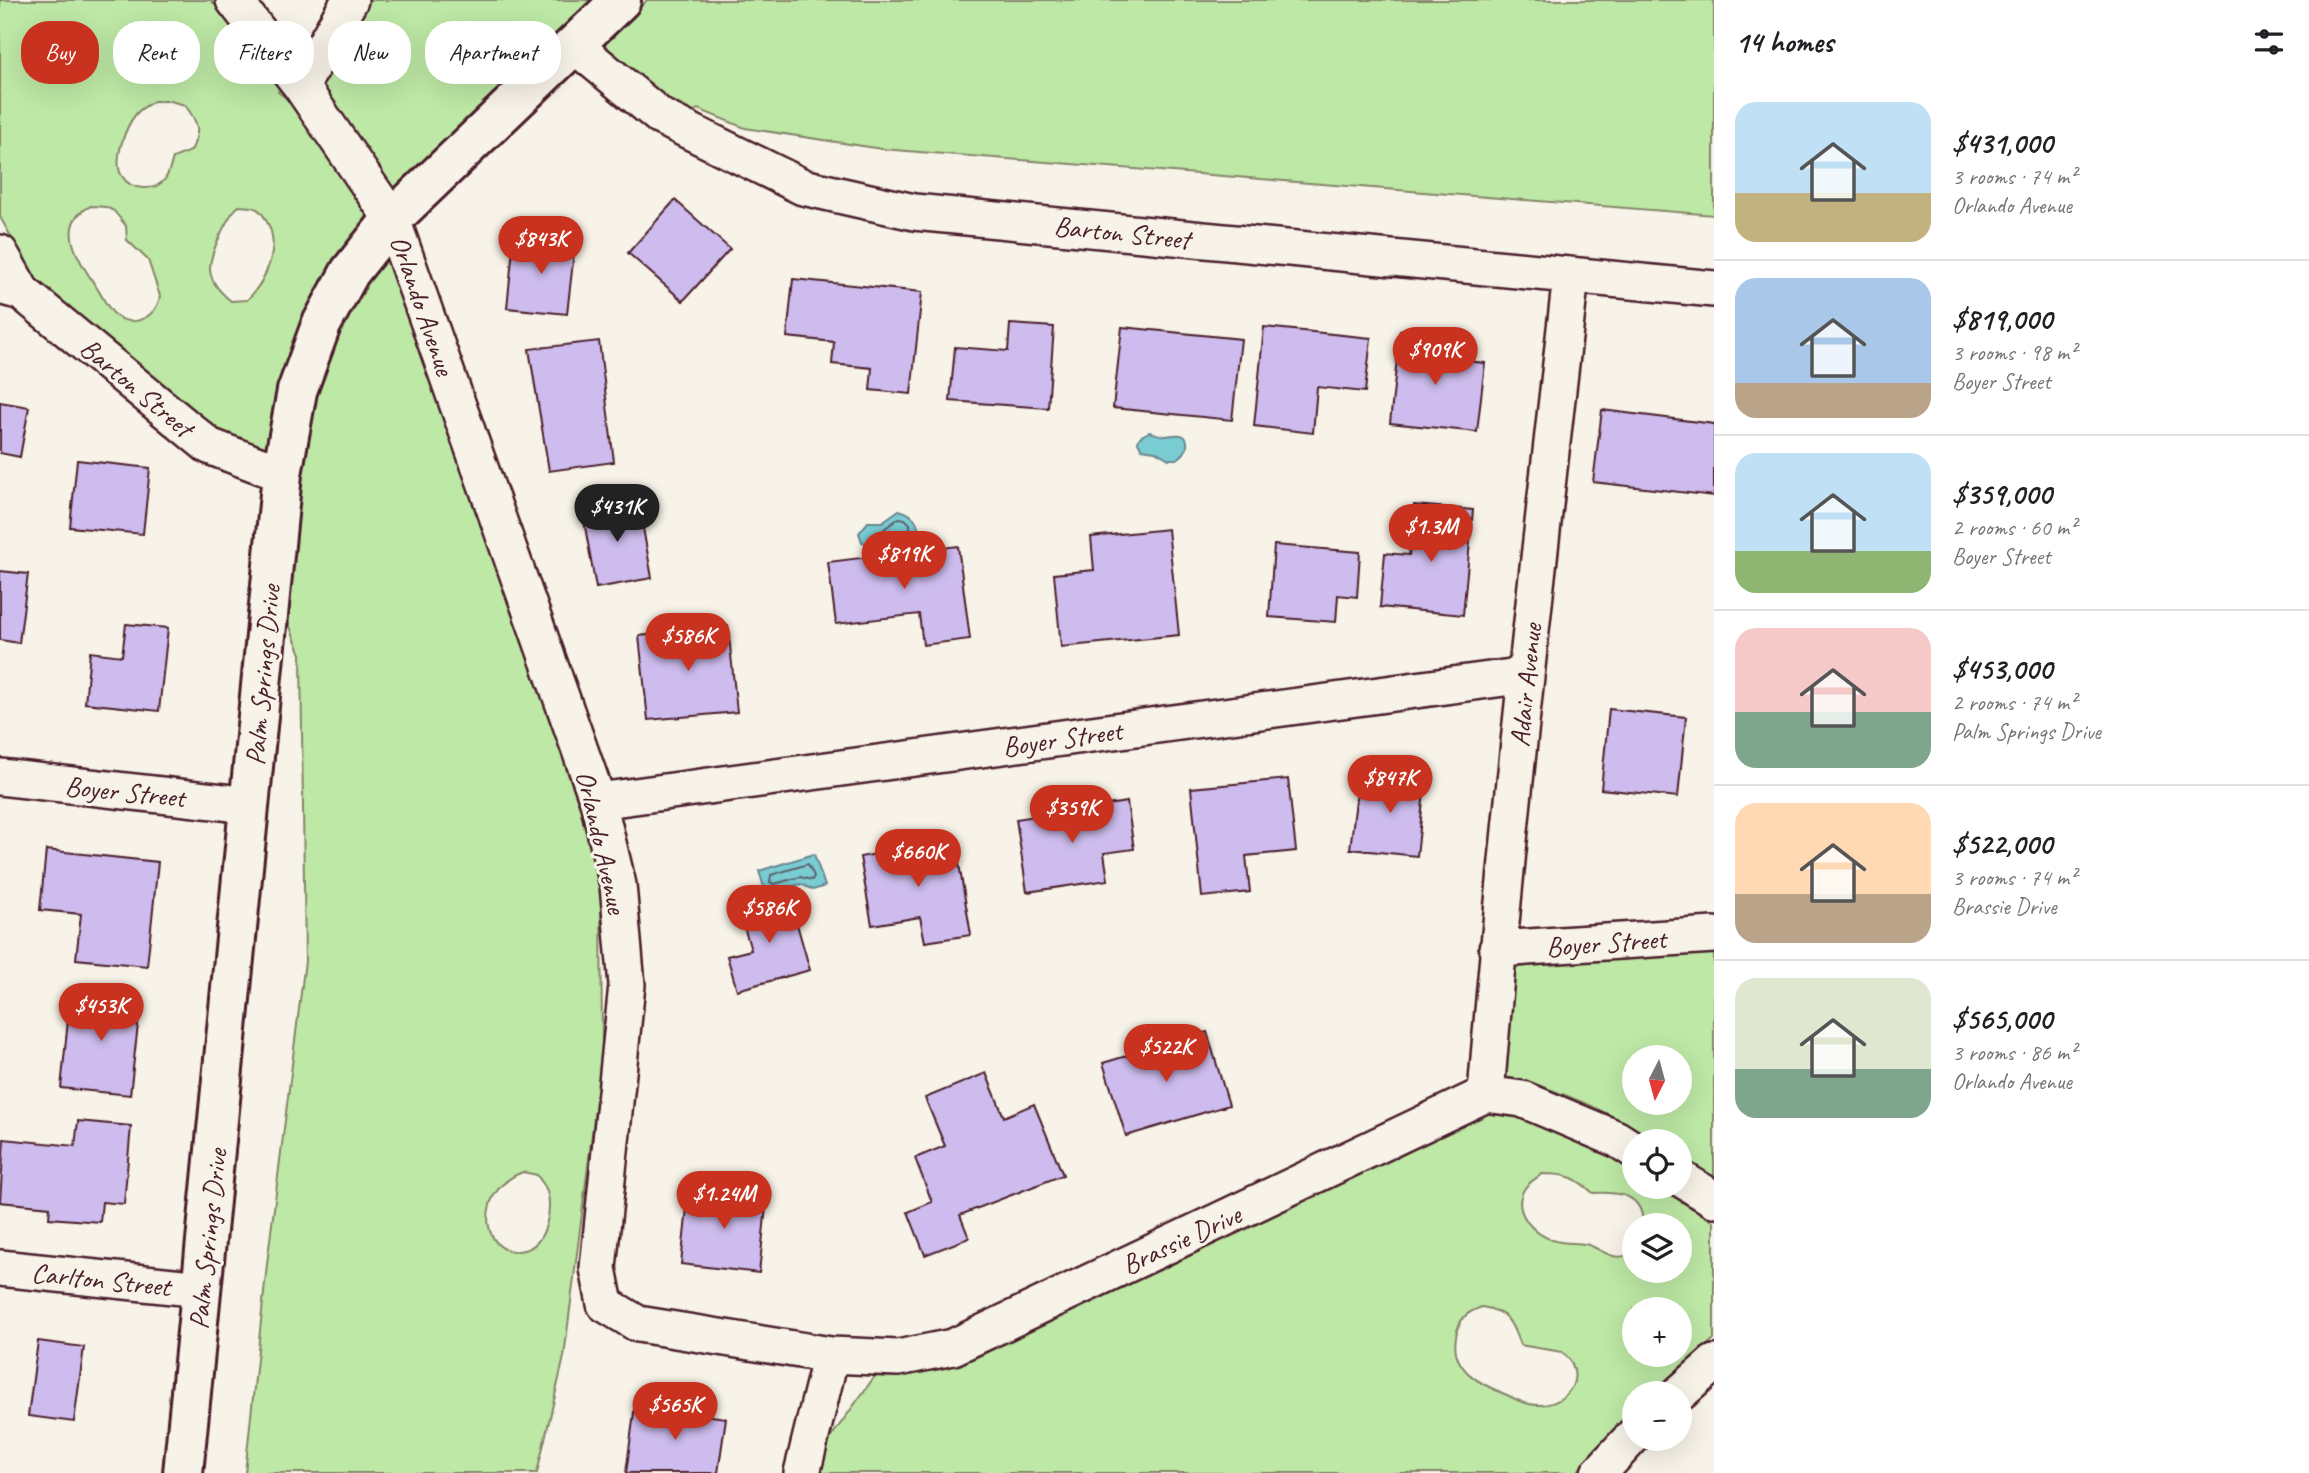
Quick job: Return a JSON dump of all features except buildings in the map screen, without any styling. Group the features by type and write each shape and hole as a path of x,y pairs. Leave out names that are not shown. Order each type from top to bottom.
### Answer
{"street":[{"name":"Orlando Avenue","path":"234,0 301,86 392,219 598,801 618,885 627,985 598,1268 605,1304 638,1324 831,1355"},
{"path":"301,86 350,0"},
{"name":"Palm Springs Drive","path":"183,1473 282,474 298,391 321,324 350,272 392,219 621,0"},
{"name":"Barton Street","path":"574,45 661,117 803,187 914,212 1714,289"},
{"path":"0,253 11,289"},
{"name":"Adair Avenue","path":"1486,1094 1497,949 1571,276"},
{"name":"Barton Street","path":"11,289 209,446 282,474"},
{"name":"Boyer Street","path":"598,801 1526,675"},
{"name":"Boyer Street","path":"0,777 250,804"},
{"name":"Boyer Street","path":"1497,949 1714,934"},
{"path":"1486,1094 1522,1099 1622,1142"},
{"name":"Brassie Drive","path":"831,1355 898,1358 953,1347 1486,1094"},
{"path":"1692,1185 1714,1199"},
{"name":"Carlton Street","path":"0,1268 202,1289"},
{"path":"802,1473 831,1355"},
{"path":"1692,1383 1714,1363"},
{"path":"1599,1473 1622,1448"}],"green space":[{"path":"0,0 211,0 227,21 214,21 214,84 277,84 280,88 278,92 289,100 370,218 269,449 217,429 34,278 0,217","holes":["154,101 185,105 196,122 196,138 191,151 173,158 169,172 161,183 149,188 131,185 119,170 119,153 132,119","91,206 106,207 114,211 126,226 127,240 148,260 160,296 154,310 143,319 129,321 115,315 78,256 73,244 73,223 79,214","239,206 253,207 265,218 271,230 272,252 266,273 254,292 247,300 231,301 214,282 210,268 216,244 225,225"]},
{"path":"370,0 596,0 574,21 571,19 561,33 561,21 425,21 425,84 508,84 395,192 321,85 328,73 328,84 411,84 411,21 358,21"},
{"path":"647,0 1714,0 1714,215 882,149 745,128 698,109 693,112 670,101 602,44"},
{"path":"386,254 581,806 601,887 602,1054 564,1357 537,1473 245,1473 267,1264 305,961 301,654 286,614 286,590 301,465 317,391 343,321","holes":["523,1172 537,1175 545,1187 549,1205 543,1233 532,1247 514,1251 506,1249 499,1245 490,1232 488,1214 492,1199 502,1185 517,1174"]},
{"path":"1714,953 1714,1177 1692,1163 1692,1129 1636,1129 1566,1096 1504,1077 1513,967"},
{"path":"1488,1114 1518,1117 1622,1164 1622,1195 1593,1193 1570,1177 1542,1174 1525,1188 1520,1205 1527,1221 1540,1234 1560,1242 1589,1245 1622,1257 1622,1283 1692,1283 1692,1213 1642,1213 1639,1206 1630,1199 1677,1199 1714,1222 1714,1339 1692,1359 1692,1297 1622,1297 1622,1367 1683,1367 1667,1381 1622,1381 1622,1424 1576,1473 819,1473 826,1444 875,1376 900,1377 960,1365","holes":["1482,1307 1498,1312 1508,1319 1520,1345 1562,1352 1571,1362 1574,1373 1574,1381 1567,1394 1546,1405 1530,1404 1470,1375 1458,1359 1456,1337 1461,1321 1467,1314"]}],"water":[{"path":"1149,432 1164,436 1184,436 1187,441 1186,450 1177,459 1169,459 1155,451 1142,449 1138,442 1140,437"},
{"path":"899,510 917,522 918,533 914,544 902,543 895,546 862,542 859,533 868,522 882,522"},
{"path":"814,854 825,886 813,890 801,884 766,894 759,871"}]}
